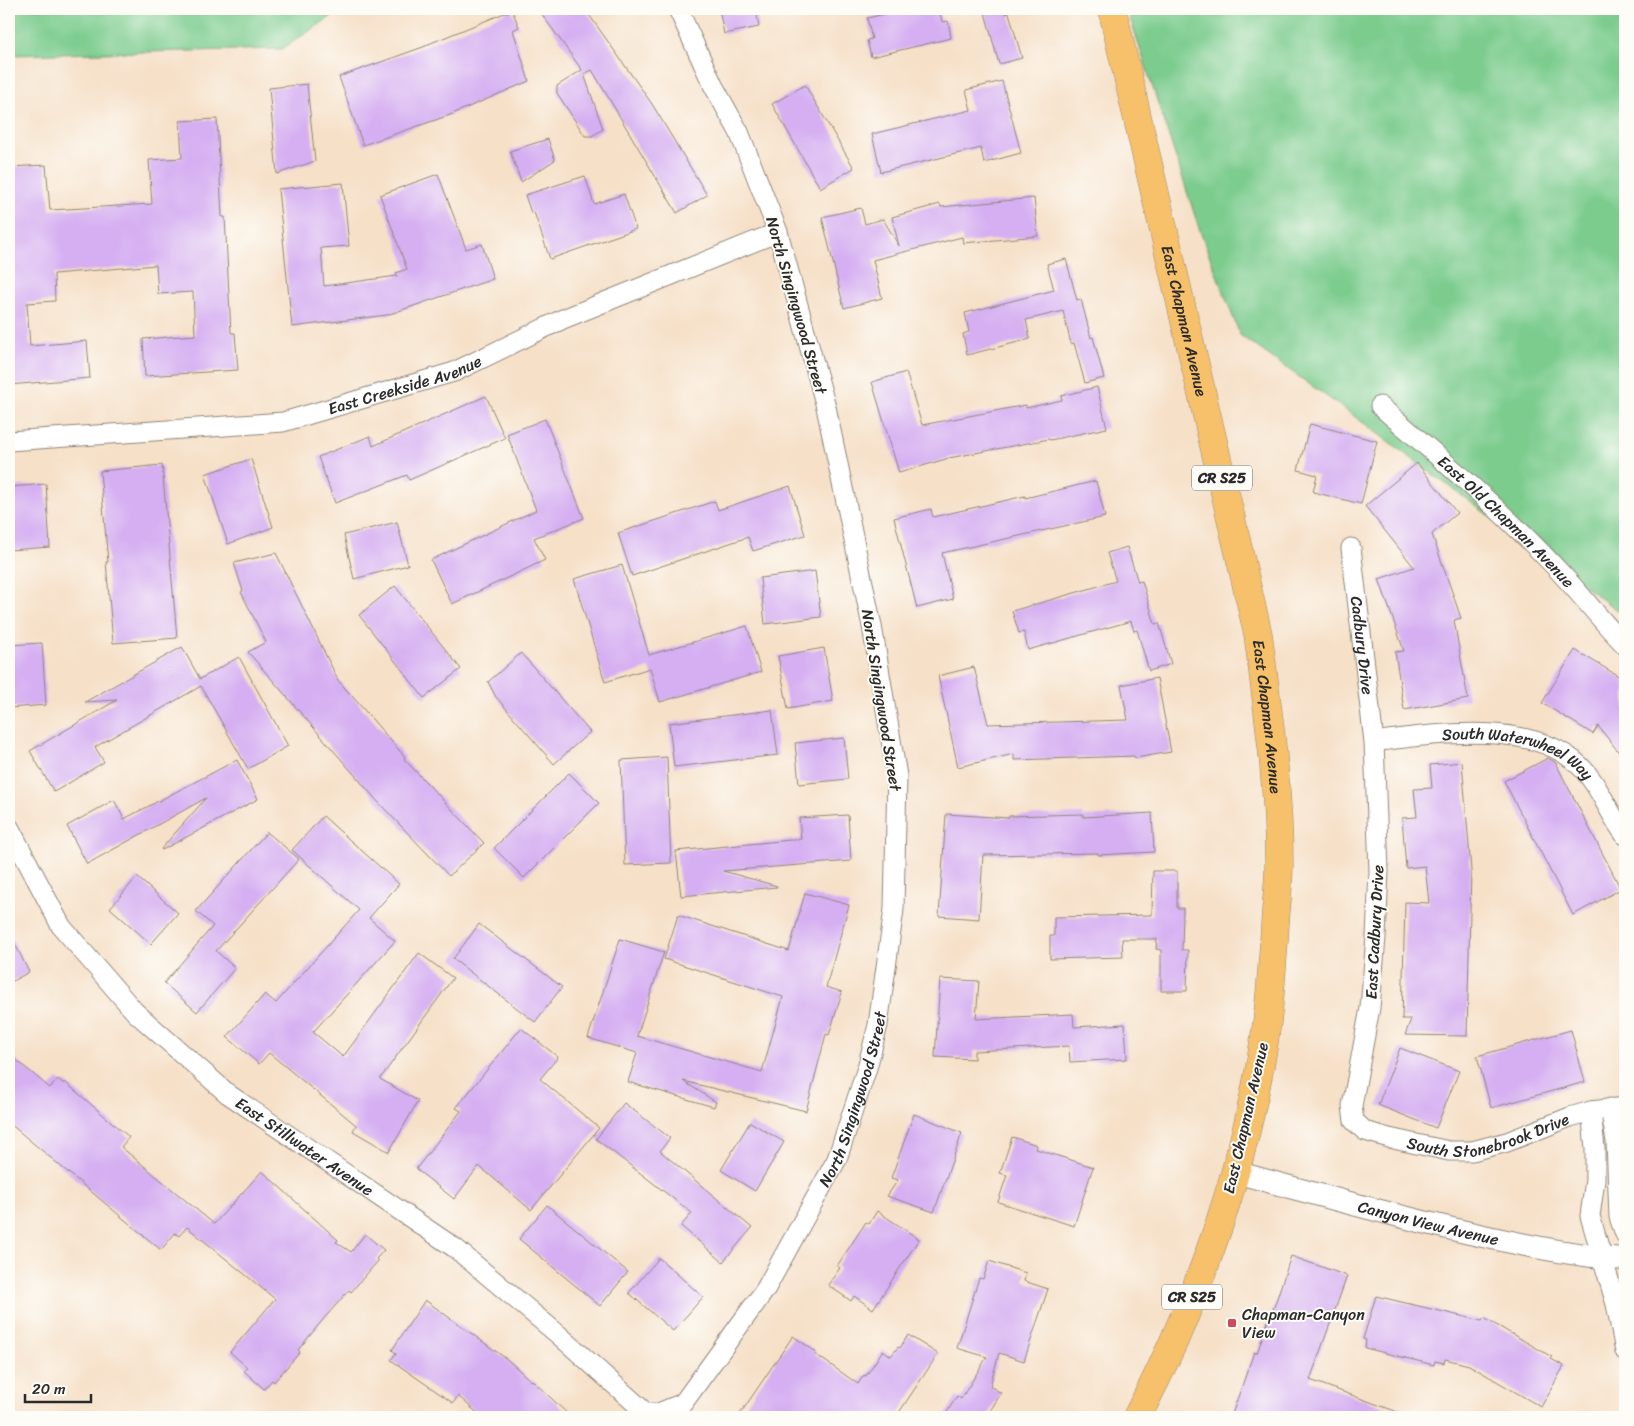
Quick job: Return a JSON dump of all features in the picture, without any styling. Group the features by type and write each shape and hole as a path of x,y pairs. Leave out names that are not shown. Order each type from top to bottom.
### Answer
{"main road":[{"name":"East Chapman Avenue","path":"1112,9 1258,634 1270,721 1278,810 1279,857 1267,1022 1255,1090 1235,1172 1186,1313 1137,1417"}],"street":[{"name":"North Singingwood Street","path":"656,1414 683,1402 764,1290 837,1159 867,1068 878,1025 894,909 897,776 880,665 826,407 778,232 739,132 713,85 678,9"},
{"name":"East Creekside Avenue","path":"9,441 283,422 454,372 563,319 778,232"},
{"name":"East Old Chapman Avenue","path":"1380,406 1477,490 1570,582 1605,625 1625,645"},
{"name":"Cadbury Drive","path":"1351,548 1374,742"},
{"name":"South Waterwheel Way","path":"1374,742 1447,733 1498,734 1539,742 1560,750 1579,765 1596,784 1625,835"},
{"name":"East Cadbury Drive","path":"1354,1121 1352,1106 1370,1008 1376,937 1379,871 1374,742"},
{"name":"East Stillwater Avenue","path":"9,827 61,926 135,1012 228,1094 455,1248 560,1336 645,1412 656,1414"},
{"name":"South Stonebrook Drive","path":"1354,1121 1365,1131 1389,1138 1449,1151 1472,1151 1507,1142 1548,1125 1591,1111 1618,1107"},
{"path":"1618,1107 1616,1141 1619,1217 1625,1234"},
{"path":"1591,1111 1595,1164 1590,1216 1616,1304 1625,1351"},
{"name":"Canyon View Avenue","path":"1235,1172 1454,1230 1509,1242 1601,1257 1625,1259"}],"green space":[{"path":"9,9 343,9 282,49 9,55"},
{"path":"1127,9 1625,9 1625,616 1350,413 1240,335 1200,231"}],"building":[{"path":"538,9 585,9 652,104 707,195 677,213 592,70 584,74 603,129 592,136 585,136 557,93 557,86 582,70"},
{"path":"719,9 756,9 759,27 724,34"},
{"path":"907,9 939,9 942,22 948,21 951,38 871,57 867,40 872,39 867,18"},
{"path":"984,9 1005,9 1006,14 1009,13 1022,58 999,64"},
{"path":"512,10 519,27 513,30 529,81 450,115 363,145 339,77 426,46"},
{"path":"1002,81 1021,153 984,163 981,148 881,172 872,134 971,110 966,90"},
{"path":"307,84 315,161 277,174 269,88"},
{"path":"805,85 854,168 820,188 772,104"},
{"path":"217,119 222,217 225,217 231,333 235,333 238,370 145,376 143,339 195,335 193,292 158,294 156,265 54,274 55,301 27,303 30,346 87,341 90,378 9,385 9,167 46,165 50,210 152,204 149,160 182,158 180,121"},
{"path":"548,139 555,160 521,182 510,151"},
{"path":"438,174 466,249 482,244 493,279 387,315 292,327 278,189 343,183 349,246 321,248 324,286 397,276 396,273 407,269 380,195"},
{"path":"585,176 594,204 624,194 636,229 550,259 534,212 531,213 525,195"},
{"path":"1034,198 1038,236 963,243 962,237 873,260 882,298 844,308 822,217 861,208 865,224 883,219 899,246 892,217 940,204 941,207"},
{"path":"1066,259 1077,300 1081,299 1104,378 1085,383 1074,343 1071,344 1063,311 1026,320 1030,339 967,355 963,334 969,332 965,313 1054,290 1047,264"},
{"path":"906,372 922,425 1026,405 1026,408 1062,400 1061,396 1097,387 1107,428 949,458 899,473 872,382"},
{"path":"486,396 505,438 409,480 407,475 335,503 318,457 370,436 373,446"},
{"path":"545,419 584,518 534,538 545,560 452,604 431,560 536,510 507,434"},
{"path":"1310,424 1377,441 1361,504 1313,492 1317,475 1298,470"},
{"path":"251,459 273,527 228,544 205,474"},
{"path":"1417,463 1457,513 1432,534 1461,618 1454,620 1468,699 1404,710 1395,652 1404,651 1379,579 1414,567 1365,506"},
{"path":"162,465 177,638 113,643 100,471"},
{"path":"1096,481 1105,517 942,553 953,599 917,608 894,518 931,509 933,517"},
{"path":"46,484 50,547 9,550 9,487"},
{"path":"790,486 805,535 753,551 748,537 632,576 618,533 715,501 718,510"},
{"path":"397,522 408,565 354,579 344,535"},
{"path":"1127,547 1138,582 1142,581 1155,624 1159,623 1171,664 1149,671 1137,630 1134,631 1131,621 1028,650 1024,632 1019,633 1012,611 1116,581 1107,553"},
{"path":"276,553 338,680 405,757 404,759 484,843 449,876 379,803 248,652 266,642 241,592 243,591 234,563"},
{"path":"622,565 649,655 747,626 761,672 660,702 650,668 605,682 574,579"},
{"path":"815,571 821,617 765,624 760,578"},
{"path":"395,586 461,669 424,698 359,615"},
{"path":"42,643 46,705 9,708 9,645"},
{"path":"182,647 200,679 239,657 288,746 248,769 201,686 95,747 104,762 54,792 30,751 117,700 85,702"},
{"path":"824,648 833,701 788,709 778,656"},
{"path":"1575,650 1625,680 1625,760 1598,726 1593,734 1542,703"},
{"path":"521,653 590,732 554,764 496,697 488,682"},
{"path":"974,667 988,724 1128,720 1121,685 1157,678 1171,752 1135,758 1134,756 1014,760 1014,754 958,767 938,676"},
{"path":"772,710 778,755 674,767 669,723"},
{"path":"844,738 848,779 799,784 795,743"},
{"path":"667,757 671,863 625,865 621,760"},
{"path":"1548,758 1555,762 1621,889 1573,915 1504,781"},
{"path":"237,760 258,799 162,850 206,798 87,864 67,826 114,800 124,819"},
{"path":"1462,762 1471,870 1467,1036 1405,1035 1411,1019 1402,1019 1405,902 1429,903 1425,866 1406,868 1402,818 1417,817 1414,789 1432,788 1430,765"},
{"path":"569,773 599,803 524,878 494,848"},
{"path":"1152,813 1154,852 1098,855 1098,853 983,855 979,919 939,916 946,814 1009,818 1009,816 1083,814 1083,817"},
{"path":"848,815 851,861 723,871 777,887 681,896 676,851 801,839 799,818"},
{"path":"323,816 399,884 369,918 395,941 313,1032 343,1057 419,953 453,978 380,1079 418,1101 389,1152 353,1131 356,1125 269,1053 259,1064 227,1037 265,994 276,1003 359,910 292,850"},
{"path":"267,832 299,859 216,951 235,968 197,1012 164,983 213,926 196,911"},
{"path":"1153,871 1177,871 1177,908 1183,908 1182,950 1188,950 1187,991 1161,991 1161,950 1156,949 1157,939 1122,939 1123,957 1050,959 1050,936 1054,936 1054,917 1152,915"},
{"path":"137,877 178,913 151,944 110,908"},
{"path":"805,893 849,905 826,987 842,992 829,1035 826,1034 806,1111 683,1081 716,1102 714,1107 628,1082 637,1053 588,1038 620,939 664,952 637,1036 762,1072 783,997 664,959 678,915 789,951"},
{"path":"479,924 562,987 535,1022 453,959"},
{"path":"9,932 29,972 9,983"},
{"path":"940,979 979,981 976,1019 1073,1014 1074,1027 1125,1024 1127,1059 1070,1062 1069,1046 974,1051 974,1059 935,1057"},
{"path":"521,1028 558,1057 540,1079 599,1128 531,1210 479,1166 454,1199 416,1169 461,1111 456,1108"},
{"path":"1571,1030 1585,1082 1491,1108 1477,1056"},
{"path":"1400,1048 1459,1071 1436,1128 1378,1105"},
{"path":"9,1054 50,1088 58,1079 64,1084 65,1082 129,1137 121,1147 214,1224 262,1171 338,1240 336,1242 351,1252 365,1234 384,1250 376,1259 378,1261 351,1292 349,1290 321,1322 298,1350 300,1352 274,1382 272,1380 264,1389 244,1371 247,1367 230,1352 275,1299 187,1227 179,1236 175,1233 161,1250 9,1123"},
{"path":"624,1103 670,1138 660,1151 752,1228 723,1262 681,1226 692,1213 596,1139"},
{"path":"914,1114 962,1133 934,1212 887,1196 898,1180 891,1178"},
{"path":"750,1122 784,1142 755,1191 721,1170"},
{"path":"1012,1137 1037,1145 1036,1149 1093,1167 1074,1226 998,1202 1007,1175 1000,1173"},
{"path":"547,1205 628,1272 600,1306 519,1239"},
{"path":"877,1211 919,1239 873,1309 854,1296 851,1301 828,1285 840,1268 837,1266 866,1222 869,1224"},
{"path":"1291,1256 1347,1276 1310,1380 1406,1415 1405,1417 1231,1417 1254,1352 1257,1353 1269,1322"},
{"path":"659,1258 703,1297 673,1331 629,1293"},
{"path":"989,1261 1026,1273 1024,1281 1048,1289 1024,1361 999,1353 990,1386 1001,1393 987,1416 990,1417 944,1417 957,1396 961,1399 987,1357 957,1348 979,1278 983,1279"},
{"path":"1376,1296 1482,1321 1484,1318 1552,1357 1551,1359 1564,1366 1541,1407 1469,1365 1445,1359 1444,1363 1435,1361 1434,1365 1365,1348 1366,1340 1363,1339"},
{"path":"425,1300 508,1360 571,1417 482,1417 458,1396 453,1403 391,1360 396,1353 392,1350"},
{"path":"908,1335 938,1354 896,1417 738,1417 793,1336 858,1384 864,1375 866,1376 883,1350 891,1356 898,1347 900,1348"}],"place":[{"name":"Chapman-Canyon View","path":"1232,1323"}]}
